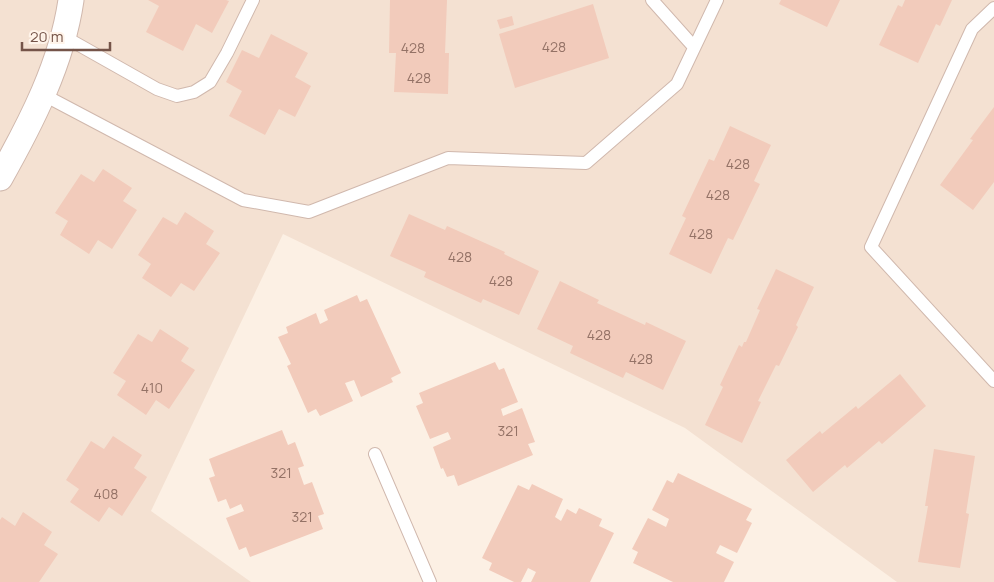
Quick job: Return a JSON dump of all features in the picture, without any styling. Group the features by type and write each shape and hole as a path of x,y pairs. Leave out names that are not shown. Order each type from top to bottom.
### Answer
{"street":[{"path":"0,178 26,131 50,74 63,36 71,0"}],"lane":[{"path":"63,36 157,89 177,96 194,92 210,82 227,53 253,0"},
{"path":"652,0 694,47"},
{"path":"42,94 243,200 309,212 448,158 586,162 677,84 717,0"},
{"path":"994,8 972,29 871,247 994,381"},
{"path":"375,454 430,582"}],"shaded area":[{"path":"0,0 994,0 994,582 897,582 685,428 283,234 151,511 251,582 0,582"}],"building":[{"path":"148,0 229,1 212,33 196,24 183,51 146,32 159,6"},
{"path":"390,0 447,0 445,53 449,53 448,94 394,92 396,53 389,53"},
{"path":"781,0 840,0 827,27 779,4"},
{"path":"905,0 952,0 940,26 936,24 918,63 879,45 898,5 902,7"},
{"path":"593,4 609,58 515,88 499,34"},
{"path":"512,16 514,25 500,29 497,20"},
{"path":"271,34 308,53 295,77 311,86 295,117 279,109 265,135 229,116 242,91 226,82 242,50 259,58"},
{"path":"994,107 994,182 973,210 940,185 973,140 970,139"},
{"path":"730,126 771,145 754,181 760,184 733,240 728,238 711,274 669,254 686,218 682,216 709,159 714,161"},
{"path":"103,169 132,188 123,201 137,210 112,249 98,240 89,254 60,235 68,221 55,213 81,174 94,182"},
{"path":"185,212 214,231 206,244 220,253 194,291 181,283 171,297 142,278 151,264 138,255 163,217 177,225"},
{"path":"409,214 445,230 447,226 505,252 504,254 539,271 519,315 483,299 481,303 424,277 426,272 390,256"},
{"path":"776,269 814,287 796,325 798,327 779,366 776,365 758,401 761,402 742,443 705,425 723,387 720,385 739,345 742,347 744,342 746,342 760,310 757,309"},
{"path":"560,281 599,300 597,303 645,325 646,322 686,341 663,390 626,372 623,378 570,353 573,346 537,329"},
{"path":"357,295 360,302 367,299 401,373 391,378 393,382 361,397 354,380 345,383 353,401 320,416 316,409 308,413 287,366 291,364 278,337 288,333 286,327 316,313 320,324 328,320 324,310"},
{"path":"160,329 189,348 181,361 195,370 169,409 156,400 146,415 117,395 126,381 113,373 138,334 152,342"},
{"path":"495,362 499,370 504,368 518,402 501,409 503,416 522,408 535,442 528,444 533,455 458,486 454,475 447,477 443,468 441,469 433,447 451,439 448,432 430,439 416,406 423,403 419,393"},
{"path":"900,374 926,406 882,444 879,441 847,468 845,465 813,492 786,460 820,431 822,434 856,406 858,409"},
{"path":"282,430 288,445 295,442 304,466 298,468 304,485 312,482 324,514 318,516 323,529 250,557 246,547 239,550 226,518 244,511 241,504 230,509 226,499 218,502 209,478 215,476 209,459"},
{"path":"113,436 142,455 134,468 147,477 122,516 109,507 99,522 70,502 79,489 66,480 91,441 104,449"},
{"path":"934,449 975,456 966,513 969,514 960,568 918,562 928,506 925,506"},
{"path":"678,473 752,509 746,520 752,523 737,553 720,545 716,553 734,562 724,582 673,582 633,563 638,552 632,549 648,518 666,527 669,519 652,510 667,480 673,483"},
{"path":"532,484 563,499 555,517 561,521 567,509 576,514 579,508 602,519 599,526 614,533 590,582 531,582 536,572 528,568 521,582 514,582 489,570 492,563 482,558 518,485 529,490"},
{"path":"23,512 52,532 44,545 58,554 39,582 0,582 0,520 2,517 15,526"}]}
